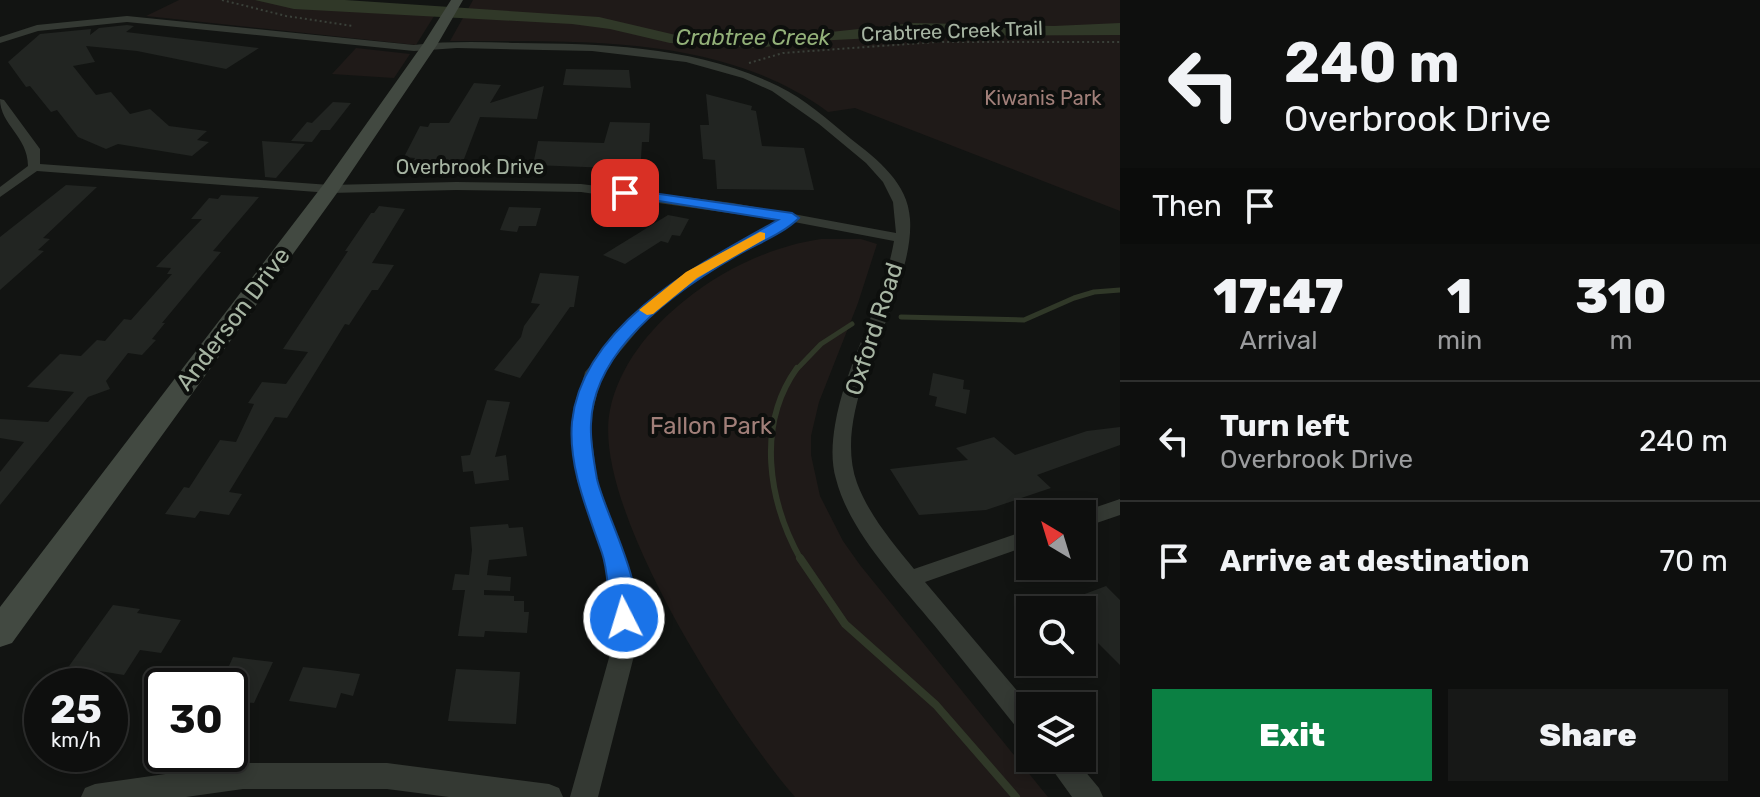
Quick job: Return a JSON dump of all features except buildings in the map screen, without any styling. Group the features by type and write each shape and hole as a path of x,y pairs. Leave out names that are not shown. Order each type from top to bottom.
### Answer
{"street":[{"name":"Anderson Drive","path":"0,633 330,189 457,1"},
{"name":"Oxford Road","path":"0,40 37,28 127,19 414,48 430,45 633,49 709,65 752,79 786,95 876,164 898,191 903,212 902,238 886,302 853,389 842,442 845,478 858,505 909,579 1016,708"},
{"path":"0,102 34,149 34,167 0,193"},
{"name":"Overbrook Drive","path":"34,167 330,189 456,186 581,188 792,218 902,238"},
{"path":"584,797 626,640 620,573 587,480 581,423 594,372 643,314 692,275 792,218"},
{"path":"1096,515 1120,507"},
{"path":"909,579 1016,542"},
{"path":"1068,772 1089,797"},
{"path":"95,797 243,776 387,776 549,797"}],"path":[{"path":"222,0 286,16 361,28 370,37 364,43"},
{"name":"Crabtree Creek Trail","path":"738,67 783,53 913,43 1120,42"}],"green space":[{"path":"179,0 309,0 436,13 416,45 146,16"},
{"name":"Kiwanis Park","path":"473,0 1120,0 1120,211 855,108 828,112 786,86 742,68 695,55 597,43 450,41"},
{"path":"356,48 410,54 394,78 332,74"},
{"name":"Fallon Park","path":"861,239 877,244 858,303 819,402 811,436 811,455 820,496 843,541 860,565 1016,758 1016,772 1028,772 1048,797 795,797 768,764 704,668 671,612 643,555 622,500 610,451 610,410 628,363 659,323 715,279 748,261 803,242"}],"water":[{"name":"Crabtree Creek","path":"255,0 345,0 599,17 680,36 716,38 803,35 914,23 1054,26 1120,23 1120,35 915,36 794,42 761,48 670,43 572,24 294,9"}],"waterway":[{"path":"901,317 1024,320 1074,298 1094,292 1120,290"},
{"path":"796,370 821,344 852,324"},
{"path":"797,368 784,390 776,414 771,463 781,513 800,558"},
{"path":"800,558 845,624 936,705 1016,797"}],"slow traffic":[{"path":"647,310 692,275 760,236"}],"route":[{"path":"624,618 620,573 587,480 581,423 594,372 643,314 692,275 792,218 625,193"}]}
